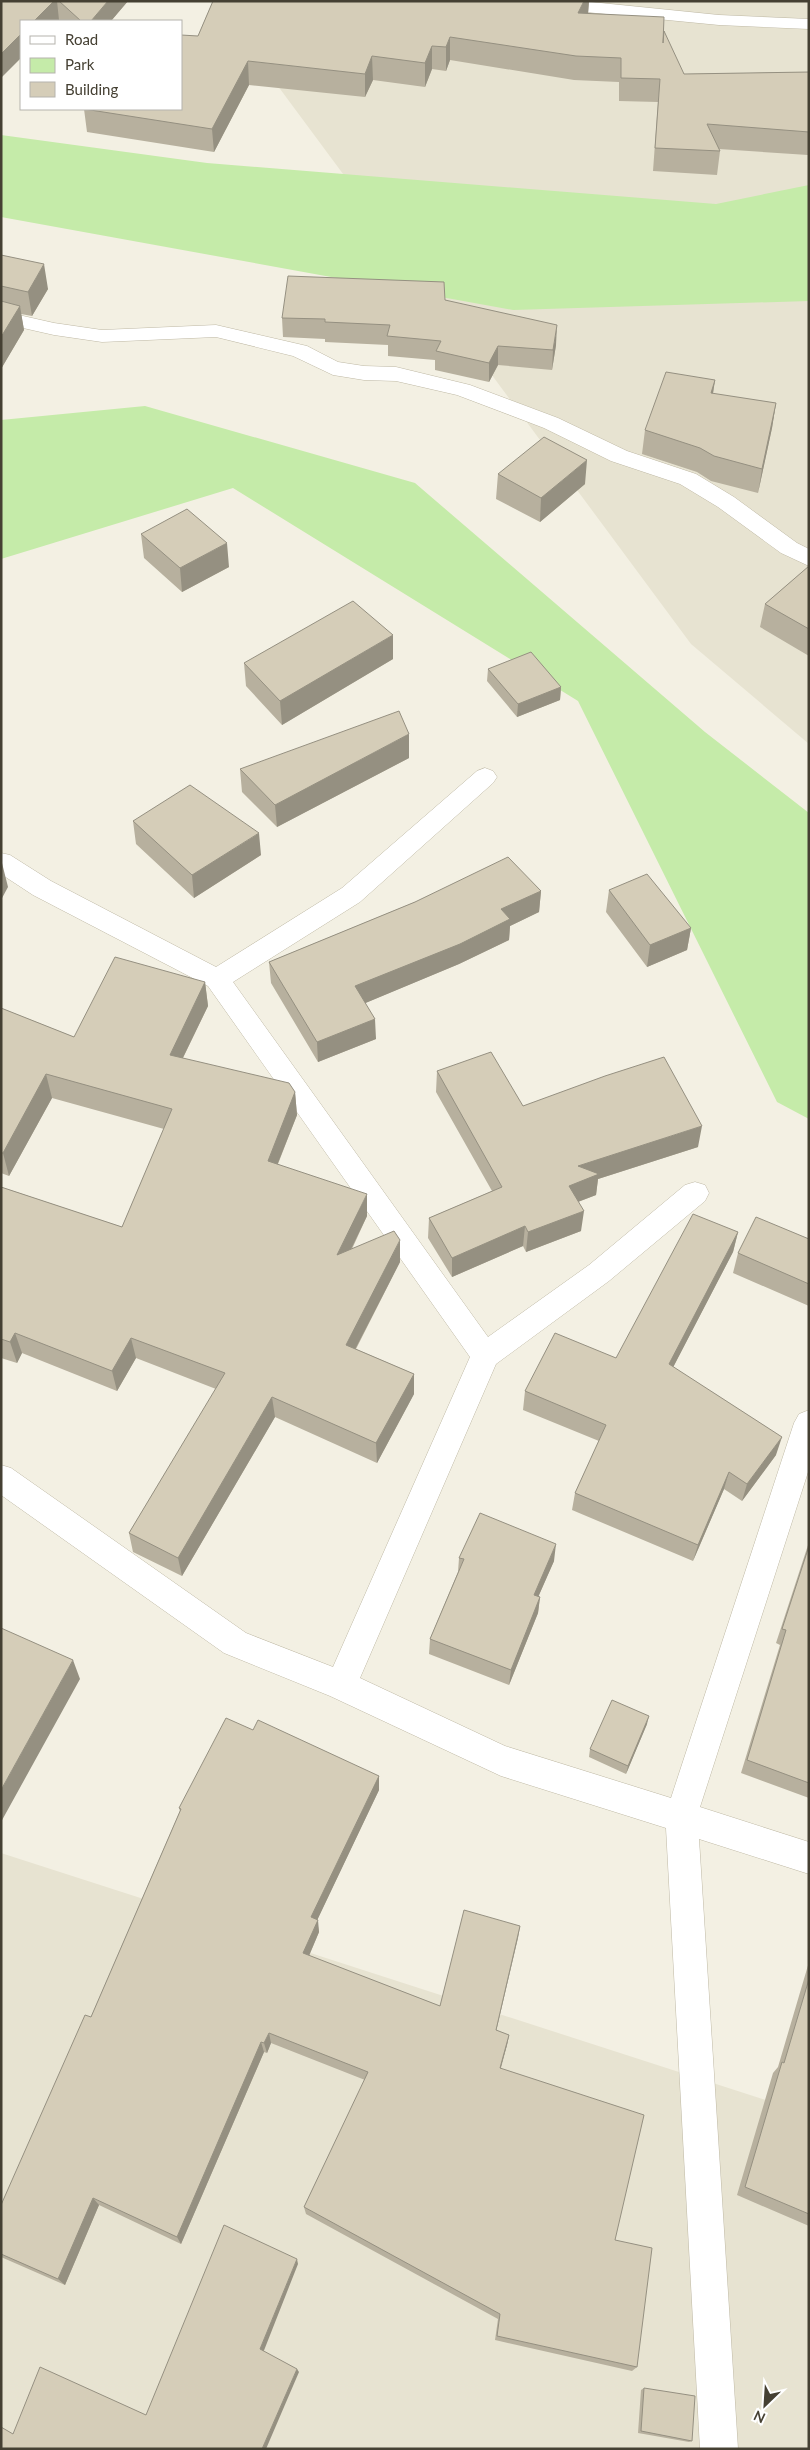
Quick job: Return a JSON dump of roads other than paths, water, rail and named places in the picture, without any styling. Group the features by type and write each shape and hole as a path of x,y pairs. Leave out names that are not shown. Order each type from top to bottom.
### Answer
{"street":[{"path":"524,1 719,20 809,24"},
{"path":"1,317 54,329 102,336 216,331 300,351 333,368 364,373 396,374 463,390 552,423 620,456 688,479 726,502 789,548 809,558"},
{"path":"217,979 352,895 485,777"},
{"path":"1,862 42,888 217,979 485,1354"},
{"path":"341,1685 485,1354 599,1273 695,1193"},
{"path":"719,2449 681,1817 809,1423"},
{"path":"1,1478 235,1643 341,1685 501,1760 809,1858"}]}
